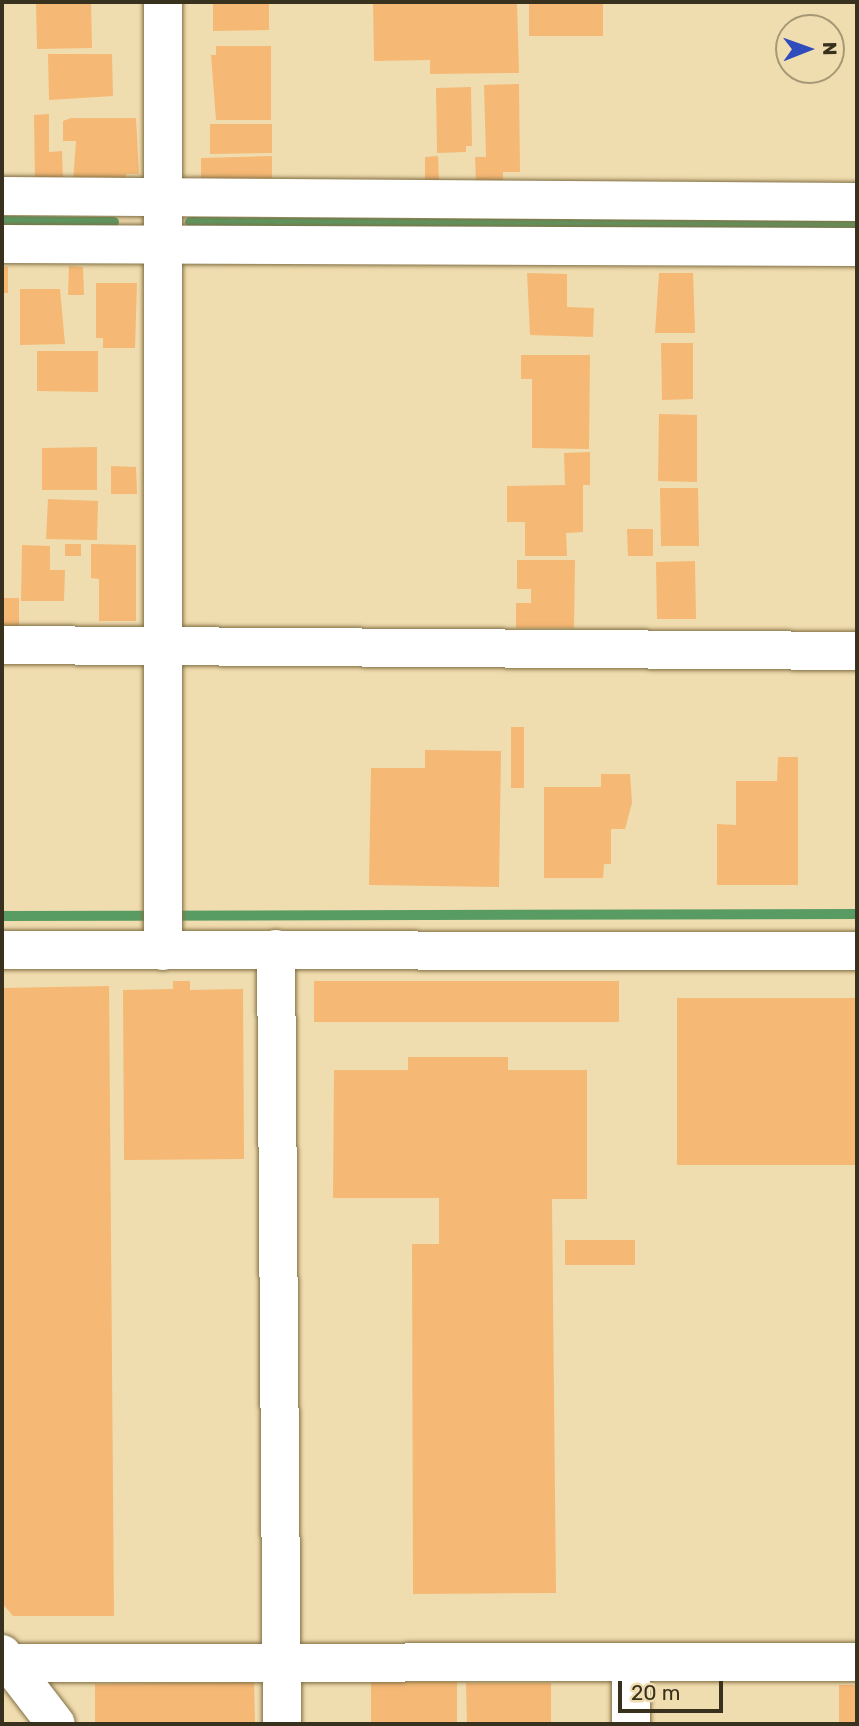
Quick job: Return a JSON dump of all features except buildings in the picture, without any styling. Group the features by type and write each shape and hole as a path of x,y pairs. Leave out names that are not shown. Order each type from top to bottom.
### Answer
{"street":[{"path":"163,2 160,646 163,944"},
{"path":"2,196 164,195 857,202"},
{"path":"2,244 857,247"},
{"path":"2,645 857,651"},
{"path":"2,950 163,944 276,949 857,951"},
{"path":"276,949 282,1724"},
{"path":"4,1660 857,1662"},
{"path":"4,1660 57,1724"},
{"path":"631,1662 631,1724"}],"waterway":[{"path":"2,221 114,222"},
{"path":"190,222 857,226"},
{"path":"2,916 857,914"}]}
